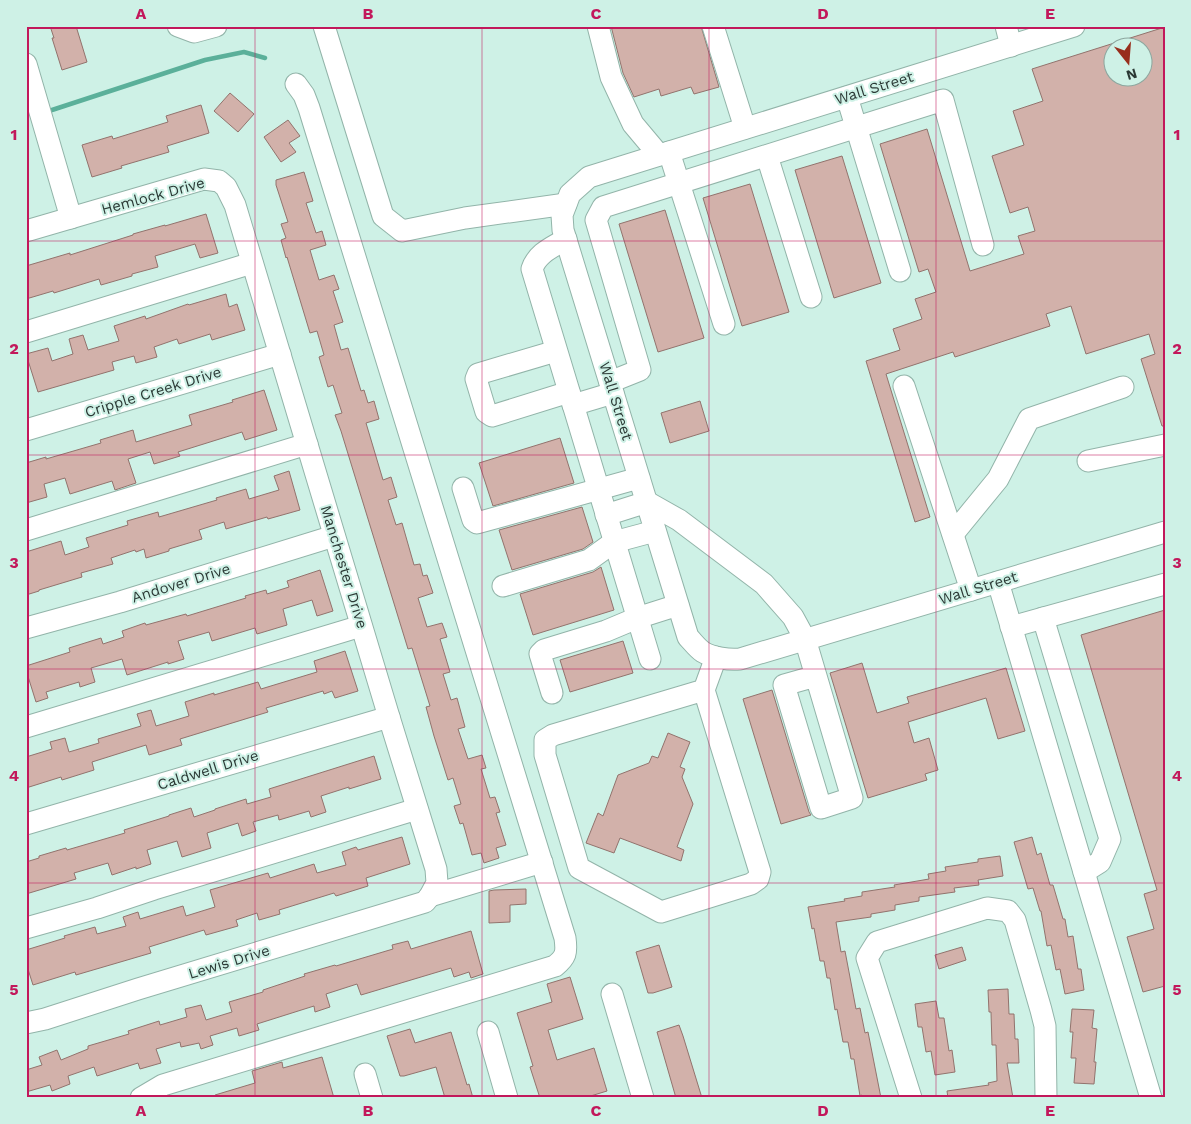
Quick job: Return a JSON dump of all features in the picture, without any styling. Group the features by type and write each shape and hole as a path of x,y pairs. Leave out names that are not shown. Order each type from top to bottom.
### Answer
{"street":[{"path":"178,26 194,32 216,26"},
{"path":"324,26 383,216 402,230 465,218 566,204"},
{"path":"598,26 611,76 633,124 664,154 679,183 724,324"},
{"path":"713,26 745,128"},
{"name":"Wall Street","path":"1074,26 1008,36 847,97 589,177 570,194 562,215 563,230 688,637 703,652 731,660 740,659 1165,532"},
{"path":"26,64 71,218"},
{"path":"141,1098 163,1085 555,966 563,959 566,950 565,938 542,862 309,108 304,94 296,84"},
{"path":"847,97 900,271"},
{"path":"556,351 478,374 476,379 486,412 492,416 571,399 612,387 640,370 596,220 604,207 943,100 984,246"},
{"path":"767,156 811,297"},
{"name":"Hemlock Drive","path":"26,232 204,179 219,181 226,187 235,205 245,238"},
{"name":"Manchester Drive","path":"245,238 436,869 437,883 430,896"},
{"path":"566,239 542,253 532,269 650,659"},
{"path":"26,332 252,263"},
{"name":"Cripple Creek Drive","path":"26,430 280,354"},
{"path":"904,386 971,590"},
{"path":"953,534 998,479 1029,419 1123,387"},
{"path":"26,530 307,444"},
{"path":"1088,461 1165,445"},
{"path":"463,488 473,520 478,523 639,478"},
{"path":"606,515 646,502 678,520 764,584 793,617 805,639 816,676 852,798 821,808 784,685 816,676"},
{"path":"503,586 589,560 614,542 655,531"},
{"name":"Andover Drive","path":"26,628 120,602 334,536"},
{"path":"998,582 1151,1098"},
{"path":"1011,627 1165,584"},
{"path":"552,693 540,654 544,650 606,631 637,618 678,605"},
{"path":"1043,618 1110,839 1100,862 1084,872"},
{"path":"26,727 361,626"},
{"path":"704,690 553,735 545,740 545,755 579,868 661,912 751,884 758,879 760,872 704,690 716,656"},
{"name":"Caldwell Drive","path":"26,824 389,717"},
{"path":"26,928 97,908 417,809"},
{"name":"Lewis Drive","path":"26,1023 425,902 430,896 542,862"},
{"path":"911,1098 867,958 877,942 987,908 1008,910 1015,920 1045,1026 1046,1098"},
{"path":"612,994 643,1098"},
{"path":"488,1032 507,1098"},
{"path":"365,1074 372,1098"}],"building":[{"path":"50,26 76,26 87,62 62,70"},
{"path":"611,26 701,26 719,87 694,94 691,87 661,96 659,89 634,97 623,73"},
{"path":"1165,27 1165,426 1162,426 1141,359 1155,354 1149,334 1086,354 1071,306 1046,314 1050,326 955,357 953,352 886,374 930,517 915,522 866,361 900,350 893,329 922,319 915,299 936,292 928,269 919,272 880,144 927,129 970,271 1024,254 1018,236 1035,231 1028,207 1010,213 992,156 1024,145 1013,111 1043,101 1032,69 1104,46 1104,88 1154,88 1154,38 1130,38"},
{"path":"230,93 254,114 238,132 214,111"},
{"path":"201,105 209,133 167,146 169,152 121,166 122,168 92,177 82,145 112,136 113,139 168,122 166,116"},
{"path":"288,120 300,136 289,143 296,152 281,162 264,137"},
{"path":"842,156 881,283 834,298 795,170"},
{"path":"304,172 313,201 306,203 316,233 322,231 326,245 310,250 319,280 334,275 339,289 333,291 343,322 334,325 341,350 348,348 361,391 364,390 368,403 374,401 379,419 366,423 383,480 391,477 397,497 388,500 396,525 402,523 414,565 420,564 423,576 427,575 433,593 418,598 427,627 442,623 447,637 440,639 450,672 443,674 451,700 457,698 465,727 458,729 468,759 482,755 486,768 481,769 490,798 495,797 500,812 496,813 506,845 496,848 499,858 484,863 481,853 472,855 463,823 460,824 454,806 461,804 453,778 448,780 426,707 430,706 412,648 408,649 335,415 342,413 333,385 328,387 319,357 324,355 317,331 310,333 281,240 286,238 281,224 288,222 276,180"},
{"path":"750,184 789,312 742,326 703,198"},
{"path":"665,210 704,338 658,352 619,224"},
{"path":"206,214 218,253 200,258 195,244 155,256 158,267 132,274 132,276 101,285 99,279 54,293 53,291 26,299 26,266 70,253 70,255 133,234"},
{"path":"226,294 229,307 237,304 245,330 212,340 210,334 179,344 177,339 154,347 157,357 136,363 134,356 112,362 114,370 38,392 26,354 48,348 52,361 73,354 69,339 83,335 88,350 119,341 114,326 145,316 146,319 188,304"},
{"path":"264,390 277,430 245,440 242,432 178,452 180,456 154,464 150,452 128,459 136,483 115,490 112,481 70,494 65,478 44,484 47,497 26,503 26,463 101,443 100,440 133,430 136,442 192,425 189,415 233,402 232,400"},
{"path":"700,401 709,431 670,443 661,413"},
{"path":"560,438 574,483 493,506 479,463"},
{"path":"289,471 300,510 226,529 224,522 199,530 202,539 146,558 144,549 136,552 135,550 111,558 113,564 81,573 82,577 26,595 26,552 61,541 65,555 89,547 86,538 128,525 127,521 158,512 159,517 217,500 216,498 246,489 249,499 279,490 274,476"},
{"path":"582,507 593,542 583,549 512,570 499,530"},
{"path":"601,567 614,610 533,635 520,594 593,572"},
{"path":"320,570 333,611 317,616 312,600 283,609 287,625 257,634 255,628 212,641 209,632 178,641 184,659 127,675 122,659 91,668 95,682 80,687 79,682 46,692 48,698 36,702 26,666 70,652 69,648 101,638 103,644 124,637 122,631 145,623 146,625 186,614 187,616 266,590 267,594 289,587 287,581"},
{"path":"1165,610 1165,986 1143,992 1127,937 1154,929 1144,894 1157,890 1081,635"},
{"path":"623,641 633,673 570,692 560,660"},
{"path":"345,651 358,691 335,698 332,691 324,694 323,691 266,708 268,712 180,739 182,745 149,755 146,745 92,762 94,770 62,780 61,777 26,788 26,757 52,749 50,742 65,738 69,752 99,743 98,739 141,726 137,714 151,710 156,726 189,716 185,702 258,682 261,689 317,672 314,661"},
{"path":"862,663 877,713 909,703 907,697 1006,668 1025,731 998,739 986,698 908,722 914,743 929,738 938,770 925,774 927,780 868,798 830,673"},
{"path":"772,690 811,815 781,824 743,699"},
{"path":"668,733 690,742 680,767 685,769 682,777 693,804 677,847 684,850 681,861 620,838 614,853 586,843 598,813 603,816 618,775 649,763 652,756 658,758"},
{"path":"374,756 381,779 321,796 326,812 311,817 309,811 279,820 278,815 253,822 256,831 242,836 238,823 207,833 211,848 182,857 177,841 147,850 151,864 112,875 108,863 74,873 76,879 26,894 26,862 39,858 39,856 125,833 124,830 191,808 194,817 246,799 247,804 271,797 269,789"},
{"path":"402,837 410,864 366,878 368,886 336,896 334,893 279,910 280,914 259,920 257,913 236,920 238,926 206,935 204,930 149,947 151,953 76,975 75,972 33,985 26,963 26,950 95,927 97,934 126,926 123,917 138,912 140,919 183,906 186,916 215,907 210,890 268,873 270,878 314,864 317,873 346,865 342,852 356,847 358,850"},
{"path":"1032,837 1037,855 1041,853 1050,885 1053,885 1063,919 1065,919 1068,937 1073,936 1078,969 1081,969 1084,990 1065,994 1060,969 1056,970 1051,945 1047,946 1041,911 1033,888 1028,889 1014,842"},
{"path":"1000,856 1003,876 978,880 979,885 954,888 955,892 919,897 919,901 895,905 895,910 871,914 871,917 836,922 841,952 845,951 856,1009 860,1008 865,1033 868,1032 881,1098 863,1098 862,1095 860,1096 854,1059 851,1059 848,1042 843,1042 830,978 827,978 824,961 820,961 808,907 845,901 844,899 862,896 862,892 929,879 928,874 946,871 945,867 978,862 978,859"},
{"path":"526,889 526,904 510,905 510,922 489,923 489,891"},
{"path":"471,931 483,974 471,978 469,972 454,977 451,968 361,995 357,984 326,994 330,1007 315,1012 314,1006 257,1024 259,1030 239,1036 237,1028 210,1036 213,1045 201,1049 199,1043 181,1047 180,1042 156,1049 161,1063 140,1069 138,1063 97,1076 94,1067 68,1076 70,1084 52,1091 50,1085 26,1092 26,1070 42,1065 39,1057 57,1050 61,1060 88,1049 88,1046 129,1034 128,1031 159,1021 160,1025 187,1017 185,1009 201,1005 206,1020 232,1012 229,1002 263,992 263,990 305,976 304,974 393,949 392,945 408,941 411,949"},
{"path":"659,945 672,987 648,993 636,952"},
{"path":"962,947 966,960 939,969 935,955"},
{"path":"570,977 583,1019 548,1030 557,1060 594,1048 607,1091 584,1098 540,1098 530,1067 533,1066 517,1013 552,1002 547,984"},
{"path":"1008,989 1009,1014 1014,1014 1015,1039 1018,1039 1019,1063 1007,1063 1013,1098 948,1098 947,1091 989,1085 988,1083 997,1081 996,1045 992,1045 988,990"},
{"path":"936,1001 939,1018 944,1018 949,1051 952,1050 955,1072 935,1075 931,1051 926,1052 922,1027 918,1027 915,1004"},
{"path":"1072,1009 1094,1010 1092,1028 1097,1029 1094,1084 1074,1083 1076,1058 1071,1058 1073,1032 1070,1032"},
{"path":"679,1025 702,1098 676,1098 657,1032"},
{"path":"410,1029 415,1043 451,1032 467,1085 469,1084 473,1098 445,1098 436,1067 400,1076 387,1036"},
{"path":"322,1057 334,1098 215,1098 215,1095 255,1083 252,1071 282,1062 283,1068"}],"waterway":[{"path":"52,110 205,60 244,52 265,58"}]}
